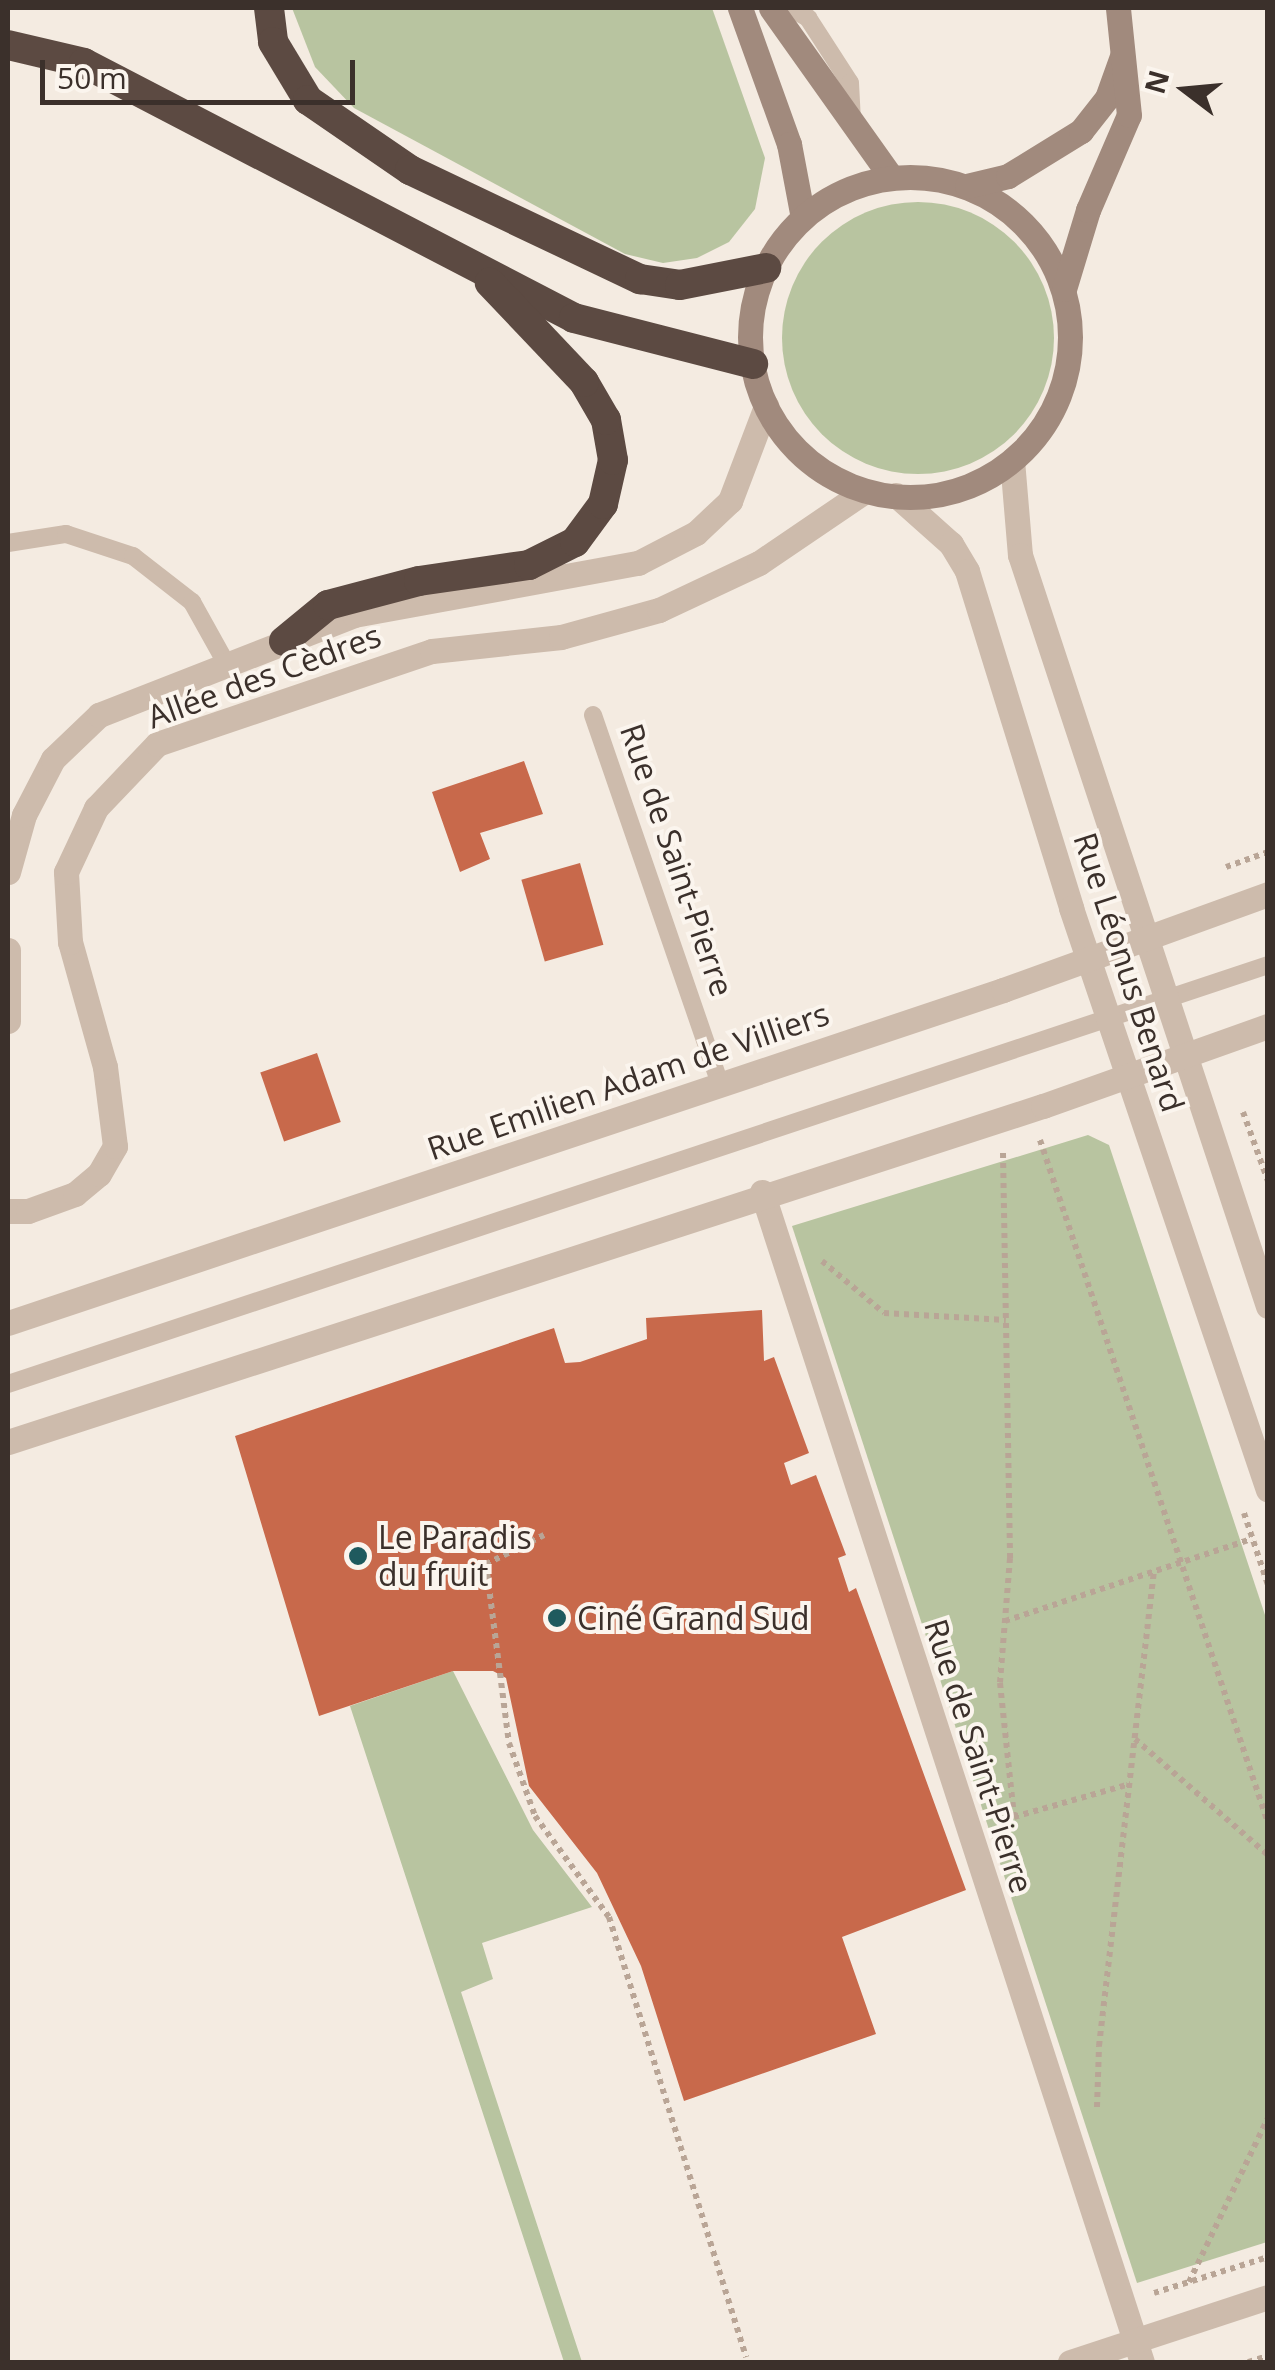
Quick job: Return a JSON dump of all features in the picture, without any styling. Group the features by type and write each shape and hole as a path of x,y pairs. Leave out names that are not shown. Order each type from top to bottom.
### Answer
{"highway":[{"path":"269,8 273,42 308,100 410,170 640,279 680,286 766,268"},
{"path":"8,44 84,63 574,318 753,364"},
{"path":"284,641 328,605 419,581 529,564 575,542 604,504 614,460 606,420 584,382 470,263"}],"main road":[{"path":"740,8 789,144 803,218"},
{"path":"772,8 892,177"},
{"path":"1064,289 1042,245 1009,210 967,186 892,177 830,198 803,218 766,268 755,299 753,364 766,406 812,463 865,490 896,496 943,494 1012,460 1057,400 1068,364 1064,289 1088,210 1129,115 1125,37 1118,8"},
{"path":"967,186 1021,170 1080,131 1108,98 1125,37"}],"street":[{"name":"Allée des Cèdres","path":"8,872 24,815 52,759 99,716 354,615 638,562 696,533 730,502 766,406"},
{"name":"Rue Léonus Benard","path":"1012,460 1020,556 1148,932 1183,1055 1268,1306"},
{"name":"Allée des Cèdres","path":"8,1211 28,1212 75,1194 100,1174 116,1146 106,1067 70,942 66,872 96,808 157,744 432,651 561,637 659,610 759,563 865,490"},
{"name":"Rue Léonus Benard","path":"896,496 951,544 967,572 1087,956 1268,1490"},
{"name":"Rue Emilien Adam de Villiers","path":"8,1323 1268,894"},
{"path":"8,950 8,1021"},
{"path":"8,1442 762,1192 1129,1076 1268,1026"},
{"name":"Rue de Saint-Pierre","path":"762,1192 1138,2352"},
{"path":"1070,2362 1138,2352 1268,2297"}],"lane":[{"path":"790,8 808,18 850,83 853,127"},
{"path":"1125,37 1132,8"},
{"path":"8,543 66,534 133,556 192,602 226,663"},
{"name":"Rue de Saint-Pierre","path":"593,715 720,1083"},
{"path":"8,1384 1268,965"}],"path":[{"path":"1226,867 1268,852"},
{"path":"1238,1098 1268,1181"},
{"path":"1040,1139 1268,1822"},
{"path":"1003,1152 1010,1558 1000,1683 1014,1817 1130,1784"},
{"path":"818,1255 884,1313 1006,1320"},
{"path":"544,1534 486,1564 509,1743 535,1816 609,1917 746,2357"},
{"path":"1004,1621 1252,1540"},
{"path":"1097,2122 1098,2046 1154,1572"},
{"path":"1134,1738 1268,1856"},
{"path":"1189,2282 1268,2118"},
{"path":"1122,2303 1268,2258"},
{"path":"1248,2362 1268,2356"}],"green space":[{"path":"292,8 712,8 765,158 755,209 729,242 697,258 663,263 625,254 354,108 315,67"},
{"path":"918,202 970,212 1014,242 1044,286 1054,338 1044,390 1014,434 970,464 918,474 866,464 822,434 792,390 782,338 792,286 822,242 866,212"},
{"path":"1088,1135 1109,1145 1268,1624 1267,2242 1137,2283 792,1226"},
{"path":"453,1671 533,1830 592,1907 482,1943 493,1979 461,1992 582,2362 564,2362 350,1706"}],"building":[{"path":"524,761 543,814 480,833 490,859 460,872 432,792"},
{"path":"580,863 603,945 545,962 521,880"},
{"path":"317,1053 341,1122 284,1142 260,1073"},
{"path":"762,1310 764,1361 774,1357 809,1453 784,1463 791,1485 816,1475 846,1555 838,1558 849,1592 856,1588 966,1890 842,1937 876,2034 684,2101 641,1966 597,1873 529,1786 506,1678 493,1671 453,1671 319,1716 235,1436 554,1328 565,1363 580,1362 647,1339 646,1318"}],"place":[{"name":"Le Paradis du fruit","path":"358,1556"},
{"name":"Ciné Grand Sud","path":"557,1618"}]}
